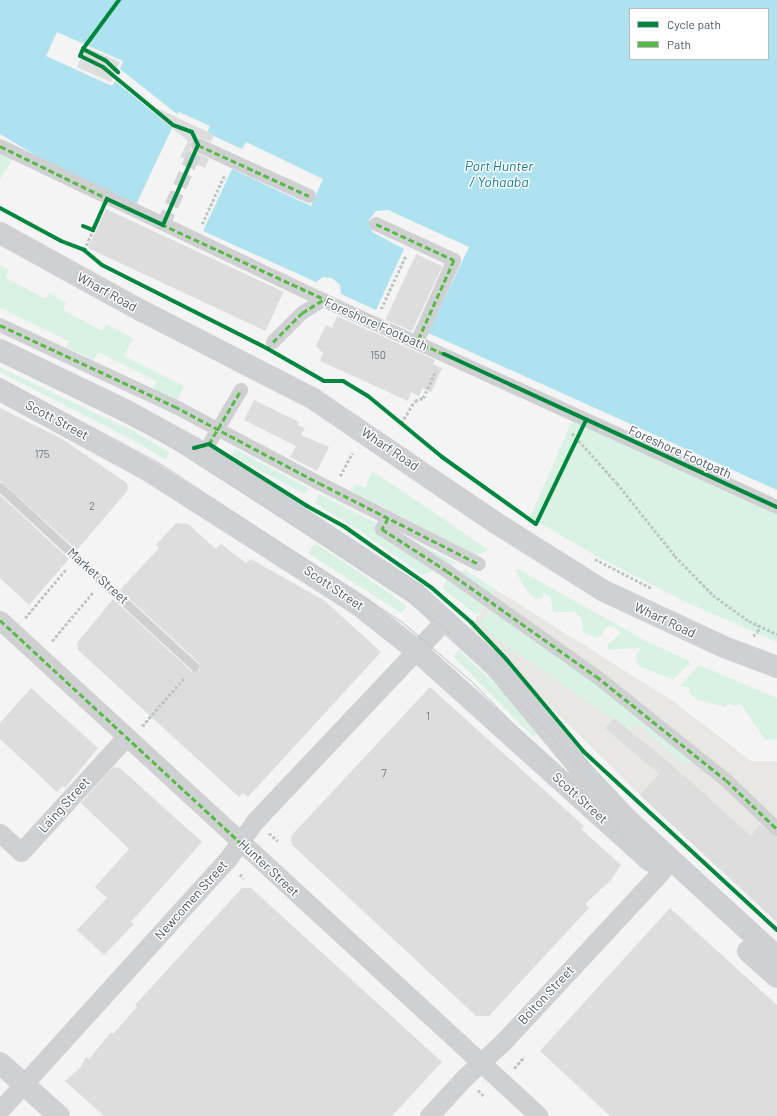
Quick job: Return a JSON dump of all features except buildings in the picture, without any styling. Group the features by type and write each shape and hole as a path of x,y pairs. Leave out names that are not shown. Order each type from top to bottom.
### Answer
{"main road":[{"name":"Wharf Road","path":"0,233 142,310 312,398 496,522 604,591 724,647 777,668"},
{"name":"Scott Street","path":"0,350 125,410 200,452 394,578 446,619 496,667 582,771 641,833 777,957"},
{"name":"Scott Street","path":"0,390 65,423 171,484 336,588 417,651 662,871 777,977"},
{"path":"0,1063 59,1116"}],"street":[{"path":"198,145 309,196"},
{"name":"Foreshore Footpath","path":"0,146 323,300 777,507"},
{"path":"376,224 454,260 417,342"},
{"path":"273,342 302,313 323,300"},
{"path":"0,324 218,429 333,490 480,564"},
{"path":"209,444 241,390"},
{"path":"388,518 382,529 471,587 596,676 726,780 777,828"},
{"name":"Newcomen Street","path":"0,1110 241,843 255,821 446,619"},
{"name":"Hunter Street","path":"7,626 131,734 241,843 539,1116"},
{"name":"Laing Street","path":"0,833 21,852 131,734"},
{"name":"Bolton Street","path":"429,1116 662,871"}],"lane":[{"name":"Market Street","path":"0,487 103,580 195,667"}],"path":[{"path":"200,227 226,172"},
{"path":"84,250 93,230"},
{"path":"78,248 84,250 90,255"},
{"path":"378,316 406,255"},
{"path":"401,423 415,401 423,398 444,354"},
{"path":"395,418 406,427"},
{"path":"574,446 586,420"},
{"path":"566,427 617,483 674,556 718,600 758,625 777,634"},
{"path":"333,490 352,453"},
{"path":"590,556 656,590"},
{"path":"7,626 76,557"},
{"path":"40,656 103,580"},
{"path":"747,633 753,636 758,632 758,625"},
{"path":"131,734 195,667"},
{"path":"264,829 278,840"},
{"path":"240,874 244,879"},
{"path":"512,1070 524,1057"},
{"path":"478,1090 485,1097"}],"shaded area":[{"path":"495,589 673,701 751,761 777,761 777,923 640,795 470,628"}],"green space":[{"path":"0,151 13,159 0,179"},
{"path":"0,265 9,270 5,277 45,299 49,293 66,303 63,310 102,331 106,324 133,338 124,356 184,386 177,400 153,389 156,381 98,352 94,360 66,347 69,341 0,308"},
{"path":"0,367 135,432 169,452 166,460 131,439 0,372"},
{"path":"573,419 777,513 777,642 688,603 598,557 530,517"},
{"path":"235,449 308,488 305,494 232,455"},
{"path":"372,471 488,550 476,555 352,491 355,484 365,488"},
{"path":"319,494 380,525 438,569 422,575 363,533 315,503"},
{"path":"388,527 456,563 446,566"},
{"path":"315,543 407,606 401,613 308,553"},
{"path":"518,569 644,640 691,662 673,680 638,666 636,655 640,648 609,650 607,645 621,633 614,627 606,626 601,636 596,638 583,632 582,619 575,612 553,612 550,595 543,593 543,598 535,599 527,591 515,570"},
{"path":"465,570 495,589 490,596 457,573"},
{"path":"449,578 486,603 477,615 444,590 443,586"},
{"path":"491,607 565,658 699,764 684,764 635,722 629,730 494,637 480,624"},
{"path":"459,650 491,680 540,731 533,737 453,656"},
{"path":"699,665 777,698 777,739 765,740 741,704 734,706 729,703 725,707 697,700 689,692 690,688 680,686"}],"water":[{"name":"Port Hunter / Yohaaba","path":"0,0 777,0 777,490 433,335 388,319 174,222 45,161 0,134"}],"pier":[{"path":"57,32 123,61 120,69 177,114 179,112 210,126 207,133 242,149 246,142 323,179 311,206 232,169 203,231 316,282 323,277 332,278 340,285 341,294 376,310 404,249 372,232 369,220 376,211 388,210 469,247 427,335 387,321 135,207 172,128 115,81 112,86 46,56"}],"ferry route":[{"path":"85,44 119,0"}],"tunnel":[{"path":"163,225 198,145"}],"tram line":[{"path":"0,361 159,439 399,593 441,626 494,674 582,771"},
{"path":"0,378 156,461 402,622 470,680 628,841"}],"marked path":[{"path":"197,147 198,145 309,196"},
{"path":"0,146 110,200"},
{"path":"161,224 446,355"},
{"path":"376,224 454,260 417,342"},
{"path":"273,342 302,313 323,300"},
{"path":"0,325 174,406 319,483 479,564"},
{"path":"209,444 241,390"},
{"path":"388,518 382,529 447,571 596,676 726,780 777,829"},
{"path":"0,620 241,843"}],"cycle path":[{"path":"83,49 119,0"},
{"path":"83,226 93,230 107,199 163,225 198,145 192,132 173,125 103,67 80,56 83,49 105,60 118,72"},
{"path":"0,208 61,241 84,250 102,265 268,349 324,381 343,381 368,396 442,457 536,524 586,420"},
{"path":"444,354 777,507"},
{"path":"194,448 209,444 307,506 345,527 432,588 471,622 507,660 583,751 777,930"}]}
